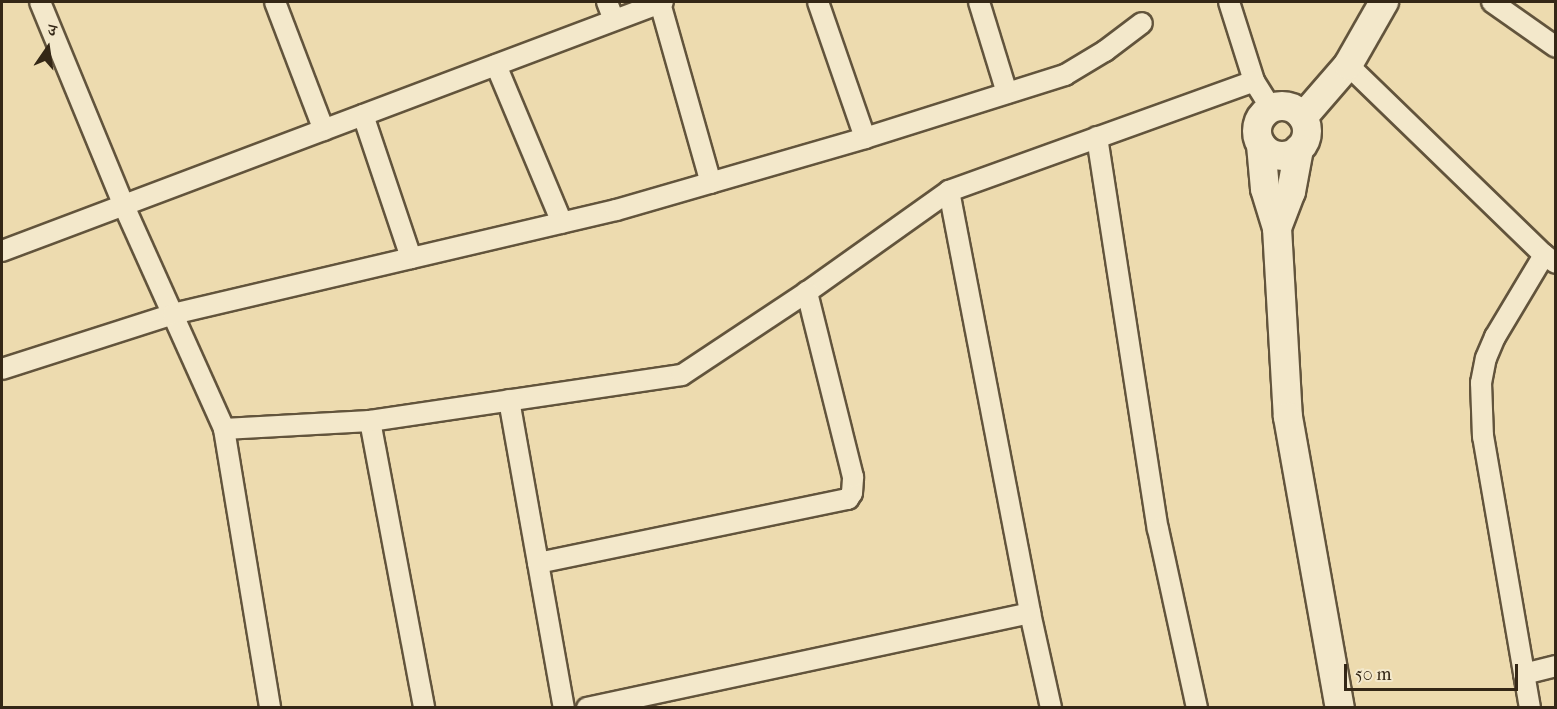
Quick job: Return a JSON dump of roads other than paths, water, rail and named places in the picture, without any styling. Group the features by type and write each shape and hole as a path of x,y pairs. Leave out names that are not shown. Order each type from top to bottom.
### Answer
{"street":[{"path":"40,2 124,206 224,429 270,708"},
{"path":"275,2 324,130"},
{"path":"607,2 614,20"},
{"path":"2,251 662,2 711,183"},
{"path":"818,2 865,138"},
{"path":"979,2 1007,93"},
{"path":"1229,2 1254,81 1271,108"},
{"path":"1303,117 1348,65 1384,2"},
{"path":"1492,2 1556,47"},
{"path":"2,369 173,314 616,210 865,138 1065,75 1106,51 1142,23"},
{"path":"496,65 562,223"},
{"path":"1348,65 1550,259 1495,337 1486,358 1481,383 1483,437 1530,708"},
{"path":"224,429 370,421 682,375 807,292 949,191 1254,81"},
{"path":"1277,228 1291,192 1299,149 1307,134 1303,117 1285,106 1271,108 1257,124 1258,139 1261,145 1265,189 1277,228 1288,417 1340,708"},
{"path":"363,115 411,258"},
{"path":"1097,137 1158,529 1197,708"},
{"path":"1261,145 1277,156 1291,155 1299,149"},
{"path":"949,191 1030,613 1052,708"},
{"path":"538,563 848,499 852,493 854,477 807,292"},
{"path":"509,400 564,708"},
{"path":"370,421 424,708"},
{"path":"587,708 1030,613"},
{"path":"1524,674 1556,666"}]}
